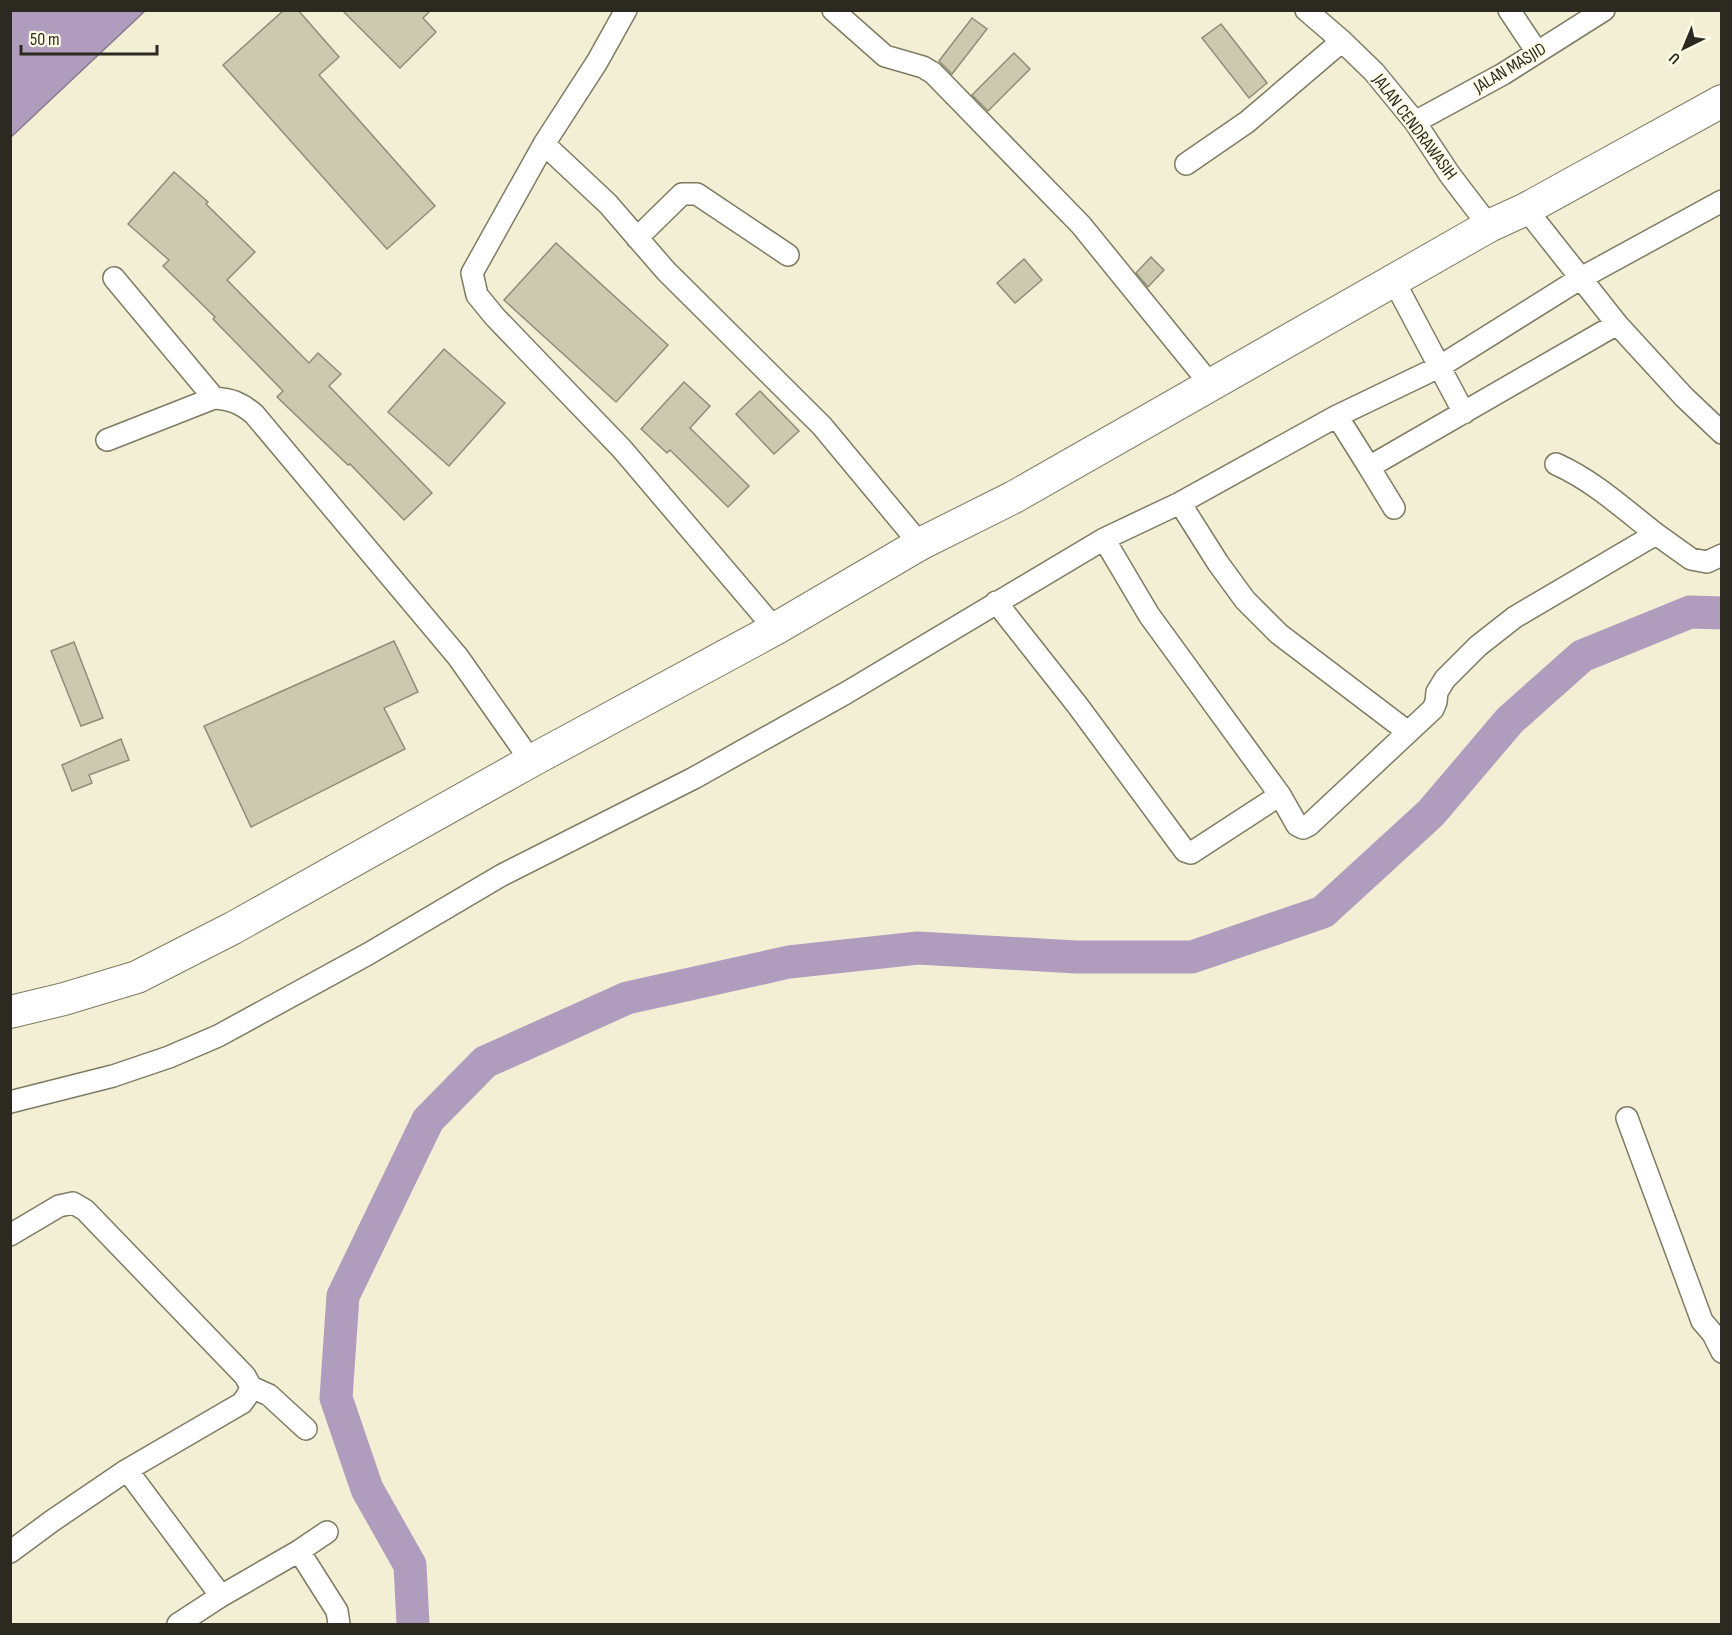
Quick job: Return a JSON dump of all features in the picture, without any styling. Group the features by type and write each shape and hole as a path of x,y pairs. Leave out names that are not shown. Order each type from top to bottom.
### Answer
{"highway":[{"path":"10,1012 64,999 137,977 233,928 531,761 775,629 920,544 1014,497 1489,226 1526,209 1722,101"}],"street":[{"path":"626,10 597,62 544,144 472,273 477,295 495,317 622,449 775,629"},
{"path":"833,10 885,56 923,67 933,73 1081,225 1211,385"},
{"name":"JALAN CENDRAWASIH","path":"1306,10 1374,72 1415,122 1450,175 1489,226"},
{"path":"1509,10 1537,52"},
{"name":"JALAN MASJID","path":"1415,122 1503,74 1604,10"},
{"path":"1185,164 1247,122 1342,41"},
{"path":"544,144 608,204 666,271 822,426 920,544"},
{"path":"638,238 682,194 697,194 788,255"},
{"path":"10,1102 113,1076 169,1057 218,1036 368,954 502,875 694,778 825,704 1104,539 1180,503 1337,416 1439,367 1581,278 1722,201"},
{"path":"1526,209 1617,324 1684,397 1722,433"},
{"path":"114,278 214,398"},
{"path":"1394,281 1464,413"},
{"path":"1369,467 1617,324"},
{"path":"107,440 214,398 241,403 254,414 458,657 531,761"},
{"path":"1337,416 1394,508"},
{"path":"1556,464 1579,474 1592,483 1691,559 1707,562 1722,555"},
{"path":"1180,503 1238,591 1272,627 1408,732"},
{"path":"1104,539 1149,615 1280,795 1297,825 1303,828 1433,710 1437,692 1445,679 1487,639 1515,617 1656,534"},
{"path":"996,602 1078,706 1186,852 1191,853 1280,795"},
{"path":"1627,1119 1702,1321 1719,1339"},
{"path":"10,1235 59,1206 73,1203 85,1210 245,1376 250,1386 269,1395 306,1430"},
{"path":"10,1552 127,1470 242,1403 250,1386"},
{"path":"127,1470 221,1596"},
{"path":"178,1624 327,1532"},
{"path":"298,1551 337,1611 339,1624"}],"shaded area":[{"path":"11,10 145,10 145,11 11,137"}],"building":[{"path":"284,10 298,10 339,57 319,75 435,206 387,249 223,65"},
{"path":"342,10 431,10 423,18 436,32 400,68"},
{"path":"972,18 987,29 952,74 939,61"},
{"path":"1221,24 1267,83 1249,98 1202,38"},
{"path":"1014,53 1030,69 988,111 972,95"},
{"path":"174,172 208,202 206,204 255,252 227,280 309,363 318,353 341,374 329,386 432,493 404,520 350,464 348,465 277,397 283,391 213,319 215,317 163,266 169,260 128,224"},
{"path":"556,243 668,345 616,402 504,300"},
{"path":"1151,257 1164,270 1148,287 1136,273"},
{"path":"1024,259 1042,280 1015,303 997,283"},
{"path":"444,349 505,403 449,466 388,412"},
{"path":"684,382 710,406 690,428 749,486 728,507 670,450 667,453 641,429"},
{"path":"760,391 799,431 774,454 736,414"},
{"path":"394,641 418,692 384,708 405,749 251,827 204,726"},
{"path":"74,642 103,718 81,726 51,651"},
{"path":"121,739 129,760 89,775 92,783 72,791 62,765"}],"waterway":[{"path":"413,1624 410,1565 367,1489 336,1398 343,1296 428,1120 485,1062 627,998 789,962 918,948 1076,957 1192,957 1323,912 1431,813 1510,720 1582,656 1690,612 1722,613"}]}
